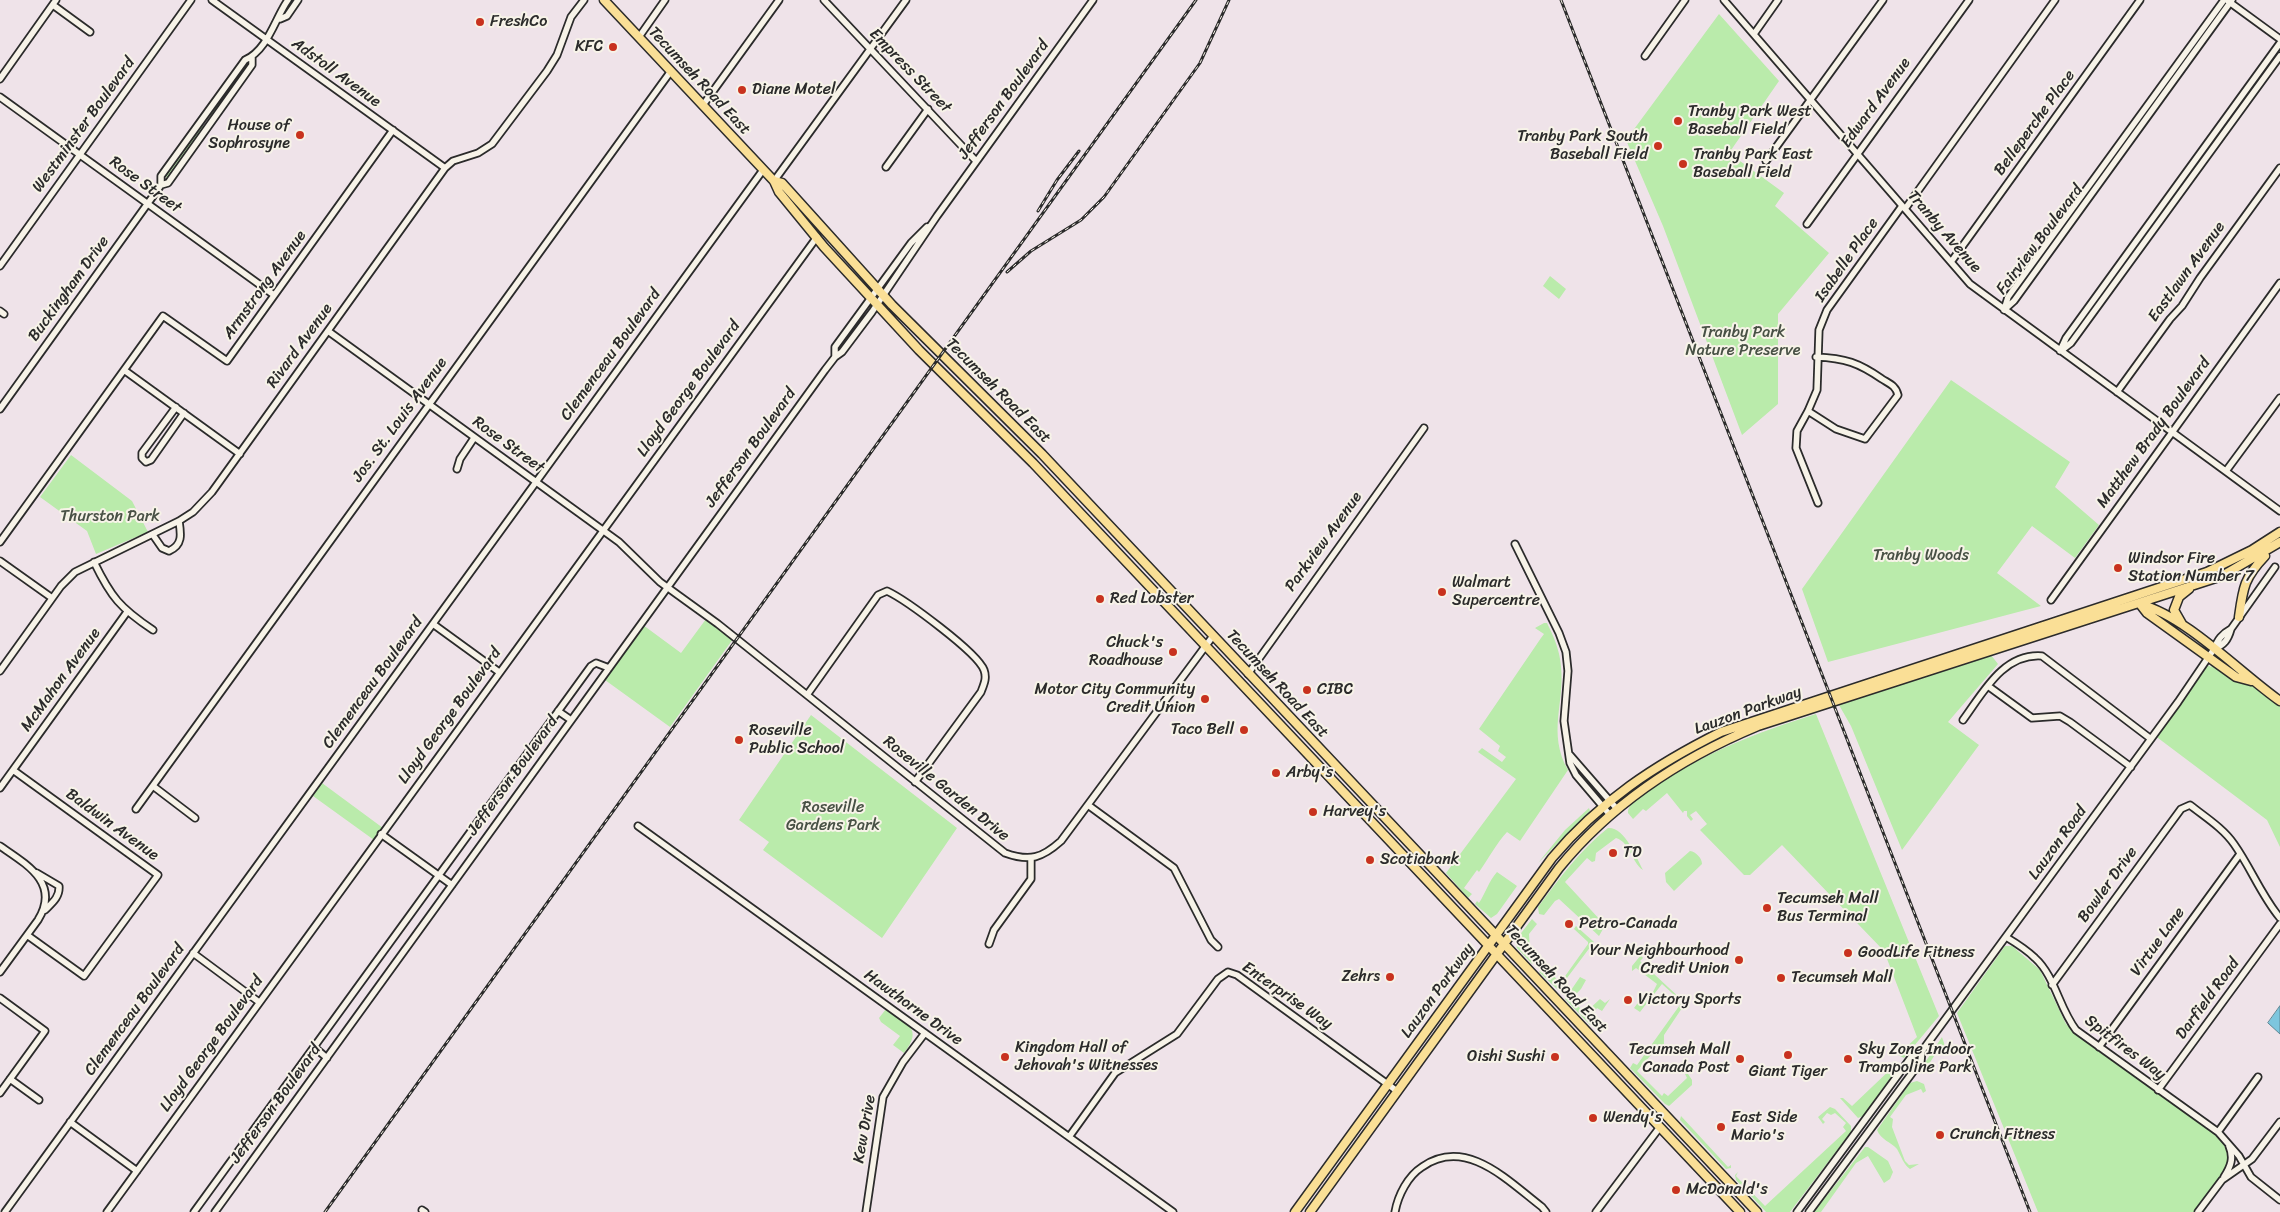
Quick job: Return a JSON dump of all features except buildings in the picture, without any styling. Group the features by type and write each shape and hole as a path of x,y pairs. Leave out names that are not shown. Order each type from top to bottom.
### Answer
{"main road":[{"name":"Tecumseh Road East","path":"604,0 774,181 779,192 816,237 919,350 1033,463 1740,1212"},
{"name":"Tecumseh Road East","path":"774,181 782,183 883,296 1042,454 1757,1212"},
{"name":"Lauzon Parkway","path":"1295,1212 1552,858 1609,800 1675,755 1721,732 2221,567 2280,532"},
{"name":"Lauzon Parkway","path":"1310,1212 1496,954 1576,847 1617,809 1679,764 1727,739 1758,726 2222,576 2280,542"},
{"path":"2239,617 2242,592 2246,579 2272,548"},
{"path":"2184,628 2174,610 2176,602 2195,585"},
{"path":"2137,596 2140,604 2147,612 2236,677 2252,682"},
{"path":"2140,604 2157,609 2214,649 2241,670 2252,682 2280,702"}],"street":[{"name":"Westminster Boulevard","path":"0,266 191,0"},
{"name":"Adstoll Avenue","path":"212,0 446,168"},
{"name":"Buckingham Drive","path":"280,19 281,10 288,0"},
{"name":"Buckingham Drive","path":"0,409 147,203 161,185 168,182 252,65 252,57 265,39 280,19 287,16 298,0"},
{"name":"Rivard Avenue","path":"0,671 52,598 75,572 179,521 193,512 212,492 446,168 452,162 478,153 492,144 547,71 557,55 571,17 584,0"},
{"path":"639,37 665,0"},
{"path":"703,105 779,0"},
{"name":"Empress Street","path":"824,0 976,161"},
{"path":"774,181 906,0"},
{"name":"Jefferson Boulevard","path":"215,1212 667,587 835,357 842,352 877,305 937,216 1092,0"},
{"path":"1645,56 1685,0"},
{"name":"Tranby Avenue","path":"1724,0 1970,284 2280,511"},
{"path":"1754,34 1778,0"},
{"path":"1766,161 1883,0"},
{"name":"Edward Avenue","path":"1807,224 1856,153 1969,0"},
{"name":"Isabelle Place","path":"1818,503 1796,448 1797,431 1817,390 1816,357 1819,330 1827,310 2055,0"},
{"name":"Belleperche Place","path":"1951,262 2140,0"},
{"path":"2228,1 2280,39"},
{"name":"Fairview Boulevard","path":"2004,310 2008,297 2085,197 2228,1"},
{"path":"0,79 55,3 90,32"},
{"path":"2060,351 2071,342 2139,250 2280,43"},
{"path":"2060,351 2066,338 2133,246 2280,56"},
{"name":"Jos. St. Louis Avenue","path":"136,809 671,71"},
{"name":"Rose Street","path":"0,97 274,295"},
{"path":"886,167 928,109"},
{"name":"Armstrong Avenue","path":"0,542 163,316 227,361 393,130"},
{"name":"Eastlawn Avenue","path":"2117,392 2170,319 2182,306 2280,168"},
{"name":"Clemenceau Boulevard","path":"5,1212 763,170"},
{"name":"Jefferson Boulevard","path":"835,357 835,347 870,297 911,243 937,216"},
{"name":"Lloyd George Boulevard","path":"107,1212 816,237"},
{"path":"2133,246 2139,250"},
{"name":"Matthew Brady Boulevard","path":"2051,600 2280,283"},
{"name":"Rose Street","path":"328,331 602,530 637,558 667,587"},
{"path":"1808,411 1836,429 1866,439 1898,395 1896,388 1861,365 1838,358 1816,357"},
{"path":"124,370 240,454"},
{"path":"2226,471 2280,398"},
{"path":"176,407 142,453 142,458 146,462 151,460 184,413"},
{"name":"Parkview Avenue","path":"1248,674 1424,428"},
{"path":"457,469 460,459 474,438"},
{"path":"153,535 162,548 168,551 174,548 181,537 179,521"},
{"path":"1515,544 1560,633 1566,652 1568,671 1564,721 1570,763 1576,775 1610,815"},
{"path":"0,561 52,598"},
{"path":"94,562 114,598 127,612 153,630"},
{"name":"Lauzon Road","path":"1797,1212 1912,1056 1922,1051 2151,739 2214,649 2223,645 2229,637 2231,629 2275,567"},
{"name":"Roseville Garden Drive","path":"667,587 718,624 1005,853 1018,858 1031,859"},
{"path":"807,695 878,596 888,591 954,638 984,669 986,682 915,782"},
{"name":"McMahon Avenue","path":"0,788 127,612"},
{"path":"433,624 499,672"},
{"path":"989,944 994,930 1031,879 1031,859 1048,853 1062,841 1205,644 1213,636"},
{"path":"1963,720 2001,670 2009,664 2033,655 2042,656 2151,739"},
{"path":"195,1212 591,666 596,663 609,668"},
{"path":"1988,686 2032,718 2060,716 2131,766"},
{"path":"558,711 571,720"},
{"path":"1570,755 1617,809"},
{"name":"Baldwin Avenue","path":"13,770 158,875 84,976 27,935"},
{"path":"152,786 195,818"},
{"path":"1088,804 1174,868 1211,940 1218,947"},
{"name":"Bowler Drive","path":"2052,985 2181,809 2190,806 2218,827 2240,854"},
{"name":"Hawthorne Drive","path":"638,826 1173,1212"},
{"path":"381,834 452,885"},
{"path":"0,846 37,873 59,886 60,892 0,972"},
{"path":"2240,854 2269,904 2280,918"},
{"name":"Virtue Lane","path":"2099,1047 2240,854"},
{"path":"37,873 45,893 44,911"},
{"name":"Darfield Road","path":"2158,1090 2280,924"},
{"name":"Spitfires Way","path":"2006,937 2036,958 2052,985 2067,1018 2076,1030 2218,1132 2259,1185 2280,1200"},
{"path":"193,953 259,1002"},
{"name":"Enterprise Way","path":"1069,1137 1115,1074 1176,1034 1218,979 1228,972 1237,975 1397,1091"},
{"path":"0,998 45,1030 0,1093"},
{"name":"Kew Drive","path":"866,1212 883,1097 900,1066 925,1033"},
{"path":"314,1047 327,1058"},
{"name":"Lauzon Road","path":"1809,1212 1921,1061 1922,1051"},
{"path":"2218,1132 2258,1077"},
{"path":"10,1079 38,1100"},
{"path":"70,1122 138,1170"},
{"path":"2222,1180 2245,1166 2280,1122"},
{"path":"1596,1212 1660,1128"},
{"path":"2198,1212 2232,1164 2232,1152 2226,1140"},
{"path":"1395,1212 1403,1188 1415,1171 1428,1162 1448,1156 1465,1156 1482,1162 1546,1212"}],"green space":[{"name":"Tranby Park Nature Preserve","path":"1719,14 1779,81 1729,153 1784,193 1775,206 1829,253 1778,314 1778,404 1742,435 1663,226 1626,140"},
{"path":"244,64 248,65 248,68 211,117 209,113"},
{"path":"201,125 204,126 204,129 167,178 165,175"},
{"path":"1550,276 1566,289 1559,299 1543,286"},
{"name":"Tranby Woods","path":"1951,380 2070,462 2055,487 2099,525 2075,558 2032,526 1997,573 2041,606 1828,662 1802,589"},
{"name":"Thurston Park","path":"71,455 132,501 148,532 96,554 87,531 40,497"},
{"path":"706,619 733,639 670,727 605,680 643,625 681,653"},
{"path":"1547,623 1552,634 1560,661 1562,680 1558,731 1562,756 1568,770 1520,841 1507,832 1479,872 1477,870 1464,888 1472,894 1468,898 1446,873 1516,779 1478,752 1482,748 1502,762 1506,757 1498,751 1500,746 1479,729 1544,634 1535,628"},
{"path":"1991,655 1998,664 1948,722 1979,745 1902,850 1851,726 1839,705"},
{"path":"2215,662 2252,682 2280,701 2280,847 2267,820 2154,735 2204,663 2211,667"},
{"path":"1816,714 1939,1016 1904,1058 1898,1055 1917,1037 1884,951 1782,845 1750,875 1744,875 1700,830 1707,824 1696,811 1690,815 1693,819 1691,821 1687,816 1687,811 1683,813 1667,793 1646,811 1643,809 1633,819 1628,813 1630,806 1641,795 1692,764 1732,744"},
{"name":"Roseville Gardens Park","path":"811,715 957,828 882,938 763,850 769,842 739,820"},
{"path":"322,783 383,828 374,840 313,796"},
{"path":"1589,808 1590,811 1538,863 1565,830"},
{"path":"1608,828 1620,832 1625,837 1643,870 1639,867 1625,844 1616,838 1596,853 1595,861 1592,862 1587,858 1565,882 1603,923 1607,922 1599,936 1559,899 1555,901 1544,915 1539,914 1538,907 1562,876 1579,855"},
{"path":"1690,851 1698,856 1702,864 1674,891 1666,882 1665,873"},
{"path":"1497,872 1517,886 1497,914 1491,918 1475,904 1477,901 1479,903"},
{"path":"1532,919 1537,924 1529,934 1530,952 1536,958 1532,964 1517,948 1515,941"},
{"path":"1576,926 1594,942 1558,990 1539,972 1544,967 1558,980 1563,979 1588,944 1574,929"},
{"path":"2005,946 2012,946 2040,970 2066,1024 2083,1040 2219,1137 2228,1153 2228,1165 2195,1212 2038,1212 1957,1013"},
{"path":"1641,955 1643,958 1640,961 1682,1000 1686,998 1686,1002 1664,1035 1664,1046 1661,1049 1658,1047 1637,1071 1662,1096 1664,1093 1668,1096 1687,1078 1685,1074 1688,1074 1692,1080 1692,1085 1669,1106 1630,1068 1633,1063 1637,1065 1682,1002 1662,984 1640,1012 1634,1008 1646,992 1649,995 1653,992 1657,984 1636,968 1632,971 1632,966"},
{"path":"1580,977 1586,980 1581,989 1571,999 1585,1013 1600,999 1605,1003 1610,999 1602,1011 1597,1008 1589,1019 1592,1023 1590,1025 1565,999"},
{"path":"886,1009 906,1022 910,1027 912,1038 910,1045 904,1053 893,1045 900,1036 881,1022 879,1018"},
{"path":"1942,1037 1946,1049 1936,1053 1929,1064 1931,1074 1929,1074 1924,1069 1924,1064"},
{"path":"1892,1062 1895,1066 1894,1073 1863,1116 1858,1118 1840,1098 1843,1098 1852,1106 1893,1067"},
{"path":"1917,1081 1924,1084 1926,1091 1923,1093 1921,1089 1906,1095 1890,1117 1893,1119 1892,1127 1905,1161 1909,1165 1919,1164 1910,1169 1904,1163 1897,1149 1881,1136 1877,1130 1910,1083"},
{"path":"1830,1107 1835,1109 1851,1126 1851,1132 1790,1212 1766,1212 1736,1180 1735,1175 1738,1172 1736,1176 1765,1206 1846,1131 1843,1127 1846,1123 1835,1113 1831,1115 1827,1113 1822,1119 1825,1122 1823,1124 1818,1117"},
{"path":"1681,1116 1728,1167 1731,1165 1731,1168 1726,1169 1680,1120"},
{"path":"1865,1147 1868,1147 1888,1161 1893,1172 1890,1179 1884,1183 1868,1156 1856,1163 1821,1212 1814,1212"}],"water":[{"path":"2280,1006 2280,1034 2268,1023"}],"railway":[{"path":"325,1212 1196,0"},
{"path":"1007,272 1031,251 1081,220 1104,197 1200,63 1229,0"},
{"path":"1561,0 2030,1212"},
{"path":"1038,211 1057,180 1079,151"}],"place":[{"name":"FreshCo","path":"480,22"},
{"name":"KFC","path":"613,47"},
{"name":"Diane Motel","path":"742,90"},
{"name":"Tranby Park West Baseball Field","path":"1678,121"},
{"name":"House of Sophrosyne","path":"300,135"},
{"name":"Tranby Park South Baseball Field","path":"1658,146"},
{"name":"Tranby Park East Baseball Field","path":"1683,164"},
{"name":"Windsor Fire Station Number 7","path":"2118,568"},
{"name":"Walmart Supercentre","path":"1442,592"},
{"name":"Red Lobster","path":"1100,599"},
{"name":"Chuck's Roadhouse","path":"1173,652"},
{"name":"CIBC","path":"1307,690"},
{"name":"Motor City Community Credit Union","path":"1205,699"},
{"name":"Taco Bell","path":"1244,730"},
{"name":"Roseville Public School","path":"739,740"},
{"name":"Arby's","path":"1276,773"},
{"name":"Harvey's","path":"1313,812"},
{"name":"TD","path":"1613,853"},
{"name":"Scotiabank","path":"1370,860"},
{"name":"Tecumseh Mall Bus Terminal","path":"1767,908"},
{"name":"Petro-Canada","path":"1569,924"},
{"name":"GoodLife Fitness","path":"1848,953"},
{"name":"Your Neighbourhood Credit Union","path":"1739,960"},
{"name":"Zehrs","path":"1390,977"},
{"name":"Tecumseh Mall","path":"1781,978"},
{"name":"Victory Sports","path":"1628,1000"},
{"name":"Giant Tiger","path":"1788,1055"},
{"name":"Kingdom Hall of Jehovah's Witnesses","path":"1005,1057"},
{"name":"Oishi Sushi","path":"1555,1057"},
{"name":"Tecumseh Mall Canada Post","path":"1740,1059"},
{"name":"Sky Zone Indoor Trampoline Park","path":"1848,1059"},
{"name":"Wendy's","path":"1593,1118"},
{"name":"East Side Mario's","path":"1721,1127"},
{"name":"Crunch Fitness","path":"1940,1135"},
{"name":"McDonald's","path":"1676,1190"}]}
